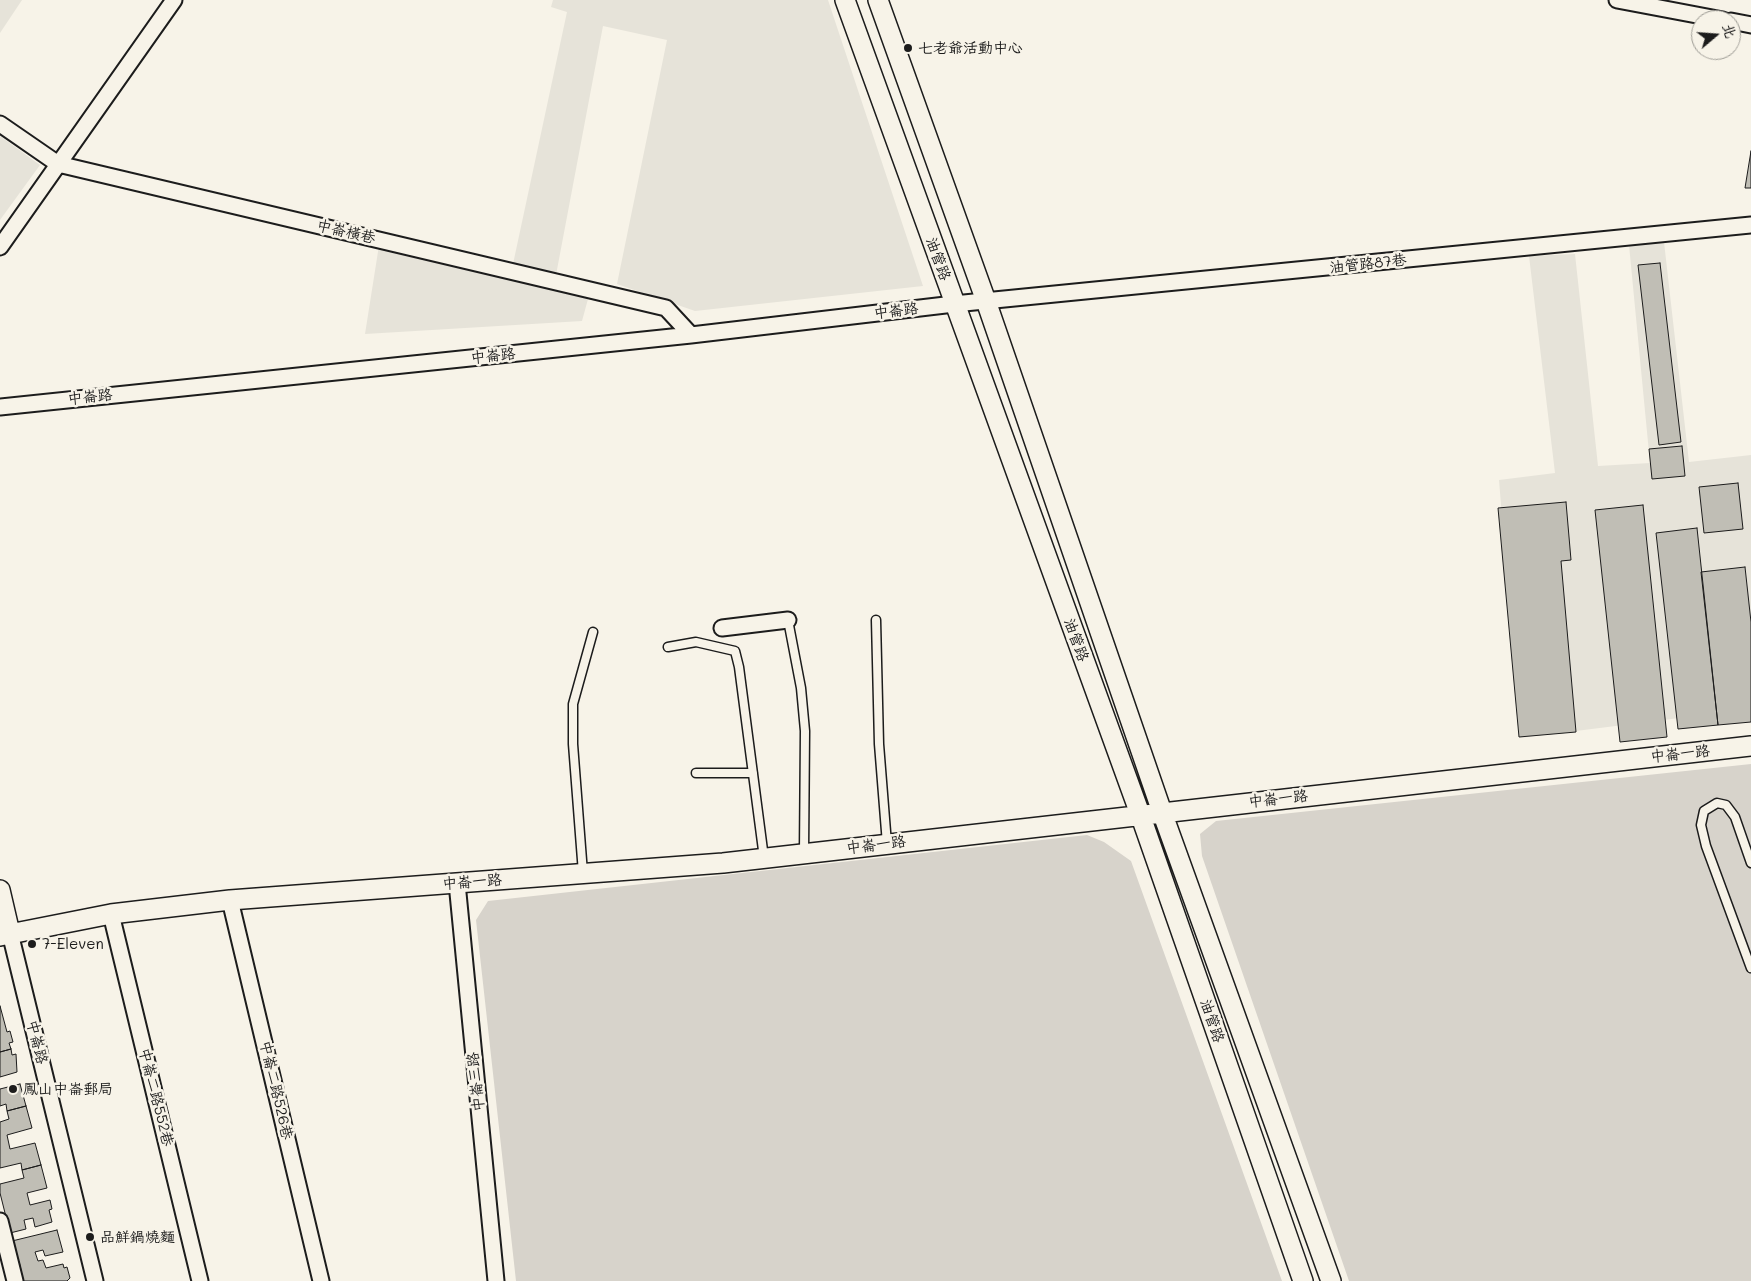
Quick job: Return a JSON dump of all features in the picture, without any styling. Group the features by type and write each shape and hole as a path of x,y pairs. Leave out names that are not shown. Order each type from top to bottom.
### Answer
{"street":[{"path":"0,247 174,0"},
{"name":"油管路","path":"845,0 1140,814 1304,1281"},
{"name":"油管路","path":"878,0 986,301 1162,812 1330,1281"},
{"path":"1617,0 1691,14"},
{"name":"中崙橫巷","path":"0,124 58,164 666,308 691,335"},
{"name":"油管路87巷","path":"986,301 1751,225"},
{"name":"中崙路","path":"0,407 691,335 986,301"},
{"path":"722,628 788,620"},
{"name":"中崙一路","path":"5,934 111,914 230,900 764,858 1751,746"},
{"name":"中崙三路","path":"456,883 496,1281"},
{"name":"中崙路","path":"0,890 5,934 95,1281"},
{"name":"中崙二路526巷","path":"230,900 321,1281"},
{"name":"中崙二路552巷","path":"111,914 200,1281"},
{"path":"0,1221 15,1281"}],"lane":[{"path":"788,620 801,688 805,731 804,853"},
{"path":"876,620 879,744 887,844"},
{"path":"583,873 573,744 573,704 592,632"},
{"path":"668,647 696,642 735,651 739,667 764,858"},
{"path":"696,773 753,773"},
{"path":"1751,863 1735,817 1726,805 1716,803 1704,811 1702,825 1706,846 1751,968"}],"shaded area":[{"path":"0,0 22,0 0,33"},
{"path":"553,0 828,0 923,286 695,311 617,284 667,40 603,26 556,275 633,294 629,309 588,299 582,321 365,334 380,239 513,264 567,12 551,7"},
{"path":"0,136 40,165 0,220"},
{"path":"1664,242 1689,462 1751,455 1751,709 1520,738 1499,480 1555,473 1529,256 1575,254 1598,466 1650,463 1629,245"},
{"path":"1751,764 1751,1281 1349,1281 1202,856 1200,834 1216,821"},
{"path":"1087,835 1104,842 1131,861 1282,1281 516,1281 476,920 488,901"}],"building":[{"path":"1751,151 1751,188 1745,188"},
{"path":"1660,263 1681,442 1659,445 1638,265"},
{"path":"1682,446 1685,476 1652,479 1649,449"},
{"path":"1738,483 1743,529 1704,533 1699,487"},
{"path":"1566,502 1571,560 1561,561 1576,732 1519,737 1498,508"},
{"path":"1643,505 1667,737 1620,742 1595,510"},
{"path":"1697,528 1718,725 1678,729 1656,533"},
{"path":"1745,567 1751,622 1751,722 1718,725 1701,572"},
{"path":"0,1006 7,1032 10,1031 13,1042 9,1043 11,1049 0,1052"},
{"path":"11,1049 12,1055 16,1054 17,1072 0,1077 0,1052"},
{"path":"20,1084 26,1106 7,1111 6,1104 0,1106 0,1089"},
{"path":"26,1106 32,1128 7,1135 10,1149 35,1143 41,1165 22,1170 21,1163 0,1168 0,1122 9,1119 7,1111"},
{"path":"41,1165 47,1188 27,1193 30,1205 50,1200 52,1209 49,1210 52,1222 35,1227 33,1218 24,1220 26,1229 10,1233 0,1193 0,1184 24,1178 22,1170"},
{"path":"57,1230 63,1252 45,1256 43,1250 35,1252 38,1261 43,1260 46,1268 63,1264 64,1268 67,1267 70,1278 67,1281 18,1281 17,1276 22,1275 19,1261 13,1262 12,1241"}],"place":[{"name":"七老爺活動中心","path":"908,48"},
{"name":"7-Eleven","path":"32,944"},
{"name":"鳳山中崙郵局","path":"13,1089"},
{"name":"品鮮鍋燒麵","path":"90,1237"}]}
